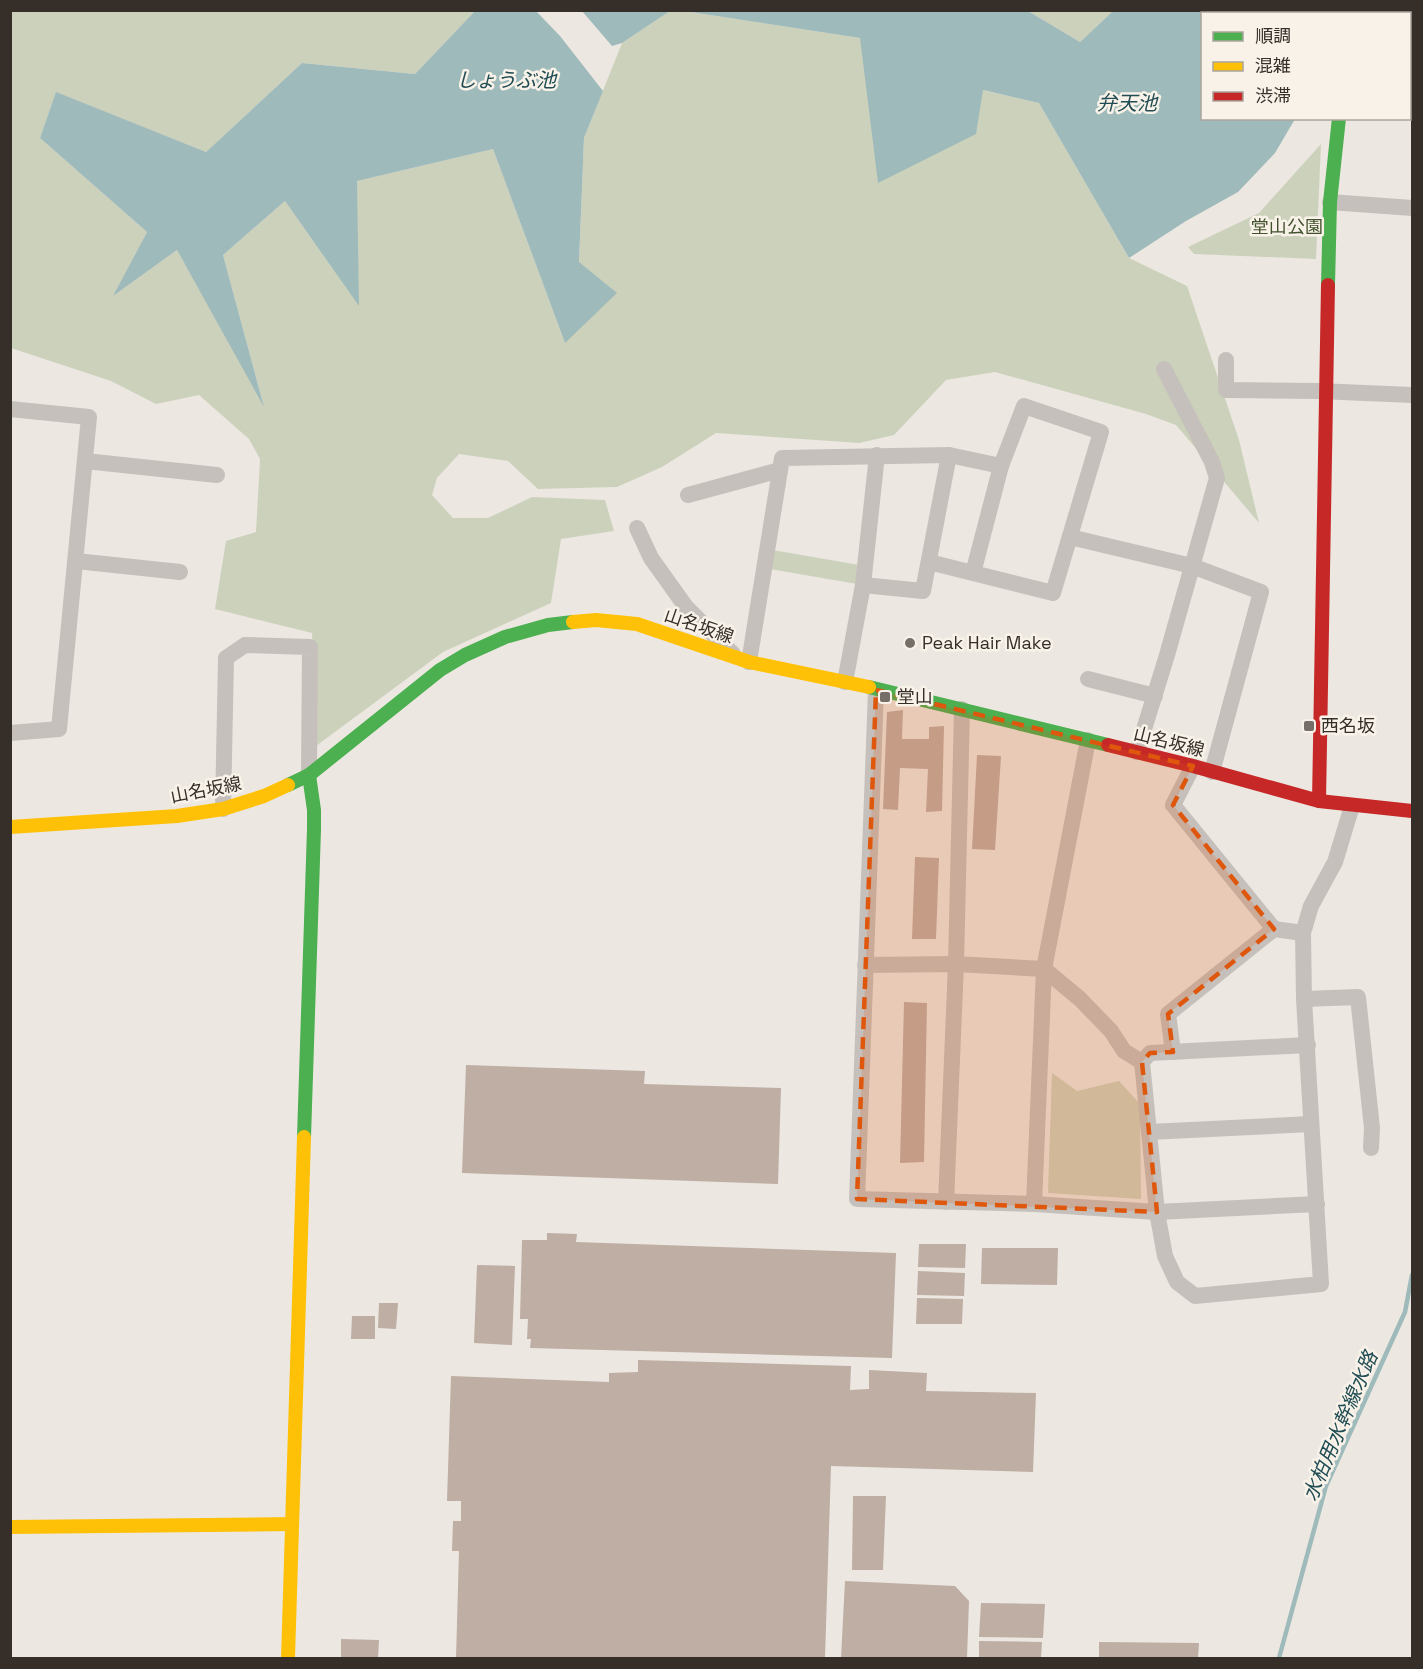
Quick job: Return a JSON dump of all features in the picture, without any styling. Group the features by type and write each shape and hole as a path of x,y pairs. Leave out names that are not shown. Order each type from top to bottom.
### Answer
{"street":[{"path":"1319,801 1330,202 1339,120"},
{"path":"1330,202 1413,208"},
{"path":"1226,360 1226,390 1413,395"},
{"path":"1137,752 1217,478 1212,462 1164,369"},
{"path":"929,562 973,573 1053,593 1101,432 1023,406 1000,466 973,573"},
{"path":"10,409 89,417 59,729 10,733"},
{"path":"845,682 863,585 878,455"},
{"path":"863,585 923,591 949,455"},
{"path":"743,661 782,458 949,455 1000,466"},
{"path":"85,461 217,475"},
{"path":"688,495 780,470"},
{"path":"638,528 651,558 686,607 743,661"},
{"path":"1070,537 1192,566 1261,592 1212,772"},
{"path":"76,561 180,572"},
{"name":"山名坂線","path":"10,827 177,816 223,809 264,796 309,775 440,670 465,655 505,637 548,625 596,620 637,624 743,661 962,709 1193,766 1319,801 1413,811"},
{"path":"223,809 226,658 245,645 310,647 309,775 314,810 288,1659"},
{"path":"1088,679 1155,696"},
{"path":"876,690 857,1198 1034,1204 1157,1212 1317,1204"},
{"path":"946,1202 956,964 962,709"},
{"path":"1034,1204 1044,969 1088,740"},
{"path":"1193,766 1173,805 1274,929 1303,933"},
{"path":"1308,1045 1150,1053 1142,1062 1157,1212 1165,1256 1177,1282 1195,1296 1322,1284 1308,1045 1304,999 1303,933 1311,906 1335,862 1352,806"},
{"path":"1173,1052 1168,1014 1274,929"},
{"path":"865,965 956,964 1044,969 1080,999 1111,1031 1124,1051 1142,1062"},
{"path":"1304,999 1358,998 1372,1128 1371,1148"},
{"path":"1149,1132 1311,1124"},
{"path":"10,1527 292,1524"}],"highlighted area":[{"path":"876,690 1193,766 1173,805 1274,929 1168,1014 1173,1052 1150,1053 1142,1062 1157,1212 857,1199"}],"green space":[{"path":"11,11 475,11 415,74 302,63 206,152 56,93 40,138 147,232 114,295 177,250 263,403 223,255 285,201 358,304 356,181 493,149 565,343 579,263 584,138 622,43 670,11 684,11 860,38 982,90 1039,103 1129,258 1187,286 1239,440 1259,523 1176,425 1146,414 995,372 946,380 894,435 859,443 716,433 662,467 617,487 538,489 508,461 459,454 437,478 432,495 453,518 488,518 532,497 605,500 614,531 561,539 551,603 443,652 316,746 312,633 215,609 226,541 256,532 260,459 249,439 199,395 156,404 111,381 11,348"},
{"path":"1028,11 1113,11 1080,42"},
{"name":"堂山公園","path":"1321,144 1316,259 1194,254 1188,247 1259,213"},
{"path":"767,549 865,566 863,585 764,568"},
{"path":"1052,1073 1077,1091 1119,1081 1140,1104 1141,1199 1048,1193"}],"water":[{"name":"しょうぶ池","path":"475,11 536,11 560,36 603,91 584,138 579,262 617,293 565,343 493,149 357,181 359,306 285,201 223,255 264,407 177,250 113,296 147,232 40,138 56,92 206,152 302,63 415,74"},
{"path":"582,11 670,11 622,43 612,46"},
{"name":"弁天池","path":"684,11 1028,11 1080,42 1113,11 1294,11 1201,12 1201,120 1294,120 1275,153 1238,192 1186,221 1129,258 1039,103 983,90 976,134 878,183 860,38"}],"building":[{"path":"903,710 902,739 929,739 929,727 944,726 942,811 926,812 928,769 900,768 898,810 883,809 887,712"},
{"path":"977,755 1001,756 995,850 972,849"},
{"path":"915,857 939,858 936,939 912,939"},
{"path":"904,1002 927,1003 924,1162 900,1163"},
{"path":"466,1065 645,1071 644,1084 781,1088 778,1184 462,1173"},
{"path":"547,1233 577,1234 576,1242 896,1253 892,1358 530,1348 531,1339 527,1339 528,1319 520,1319 522,1240 547,1240"},
{"path":"919,1244 966,1244 965,1268 918,1267"},
{"path":"982,1248 1058,1248 1057,1285 981,1284"},
{"path":"477,1265 515,1266 512,1345 474,1343"},
{"path":"918,1271 965,1273 964,1296 917,1295"},
{"path":"917,1298 963,1299 962,1324 916,1324"},
{"path":"379,1303 398,1303 396,1329 378,1328"},
{"path":"352,1316 375,1316 375,1339 351,1339"},
{"path":"638,1360 851,1366 850,1390 869,1389 869,1370 927,1373 926,1391 1036,1393 1033,1472 831,1466 825,1658 456,1658 459,1551 452,1551 453,1521 461,1521 461,1501 447,1501 451,1376 609,1382 609,1373 638,1372"},
{"path":"853,1496 886,1496 883,1570 852,1570"},
{"path":"845,1581 955,1586 969,1601 967,1658 841,1658"},
{"path":"981,1603 1045,1604 1043,1638 979,1637"},
{"path":"341,1639 379,1640 378,1658 341,1658"},
{"path":"979,1641 1042,1642 1041,1658 979,1658"},
{"path":"1099,1642 1199,1643 1198,1658 1099,1658"}],"waterway":[{"name":"水柏用水幹線水路","path":"1279,1658 1326,1486 1405,1312 1412,1275"}],"traffic: fast":[{"path":"1328,285 1330,202 1339,120"},
{"path":"288,785 309,775 440,670 465,655 505,637 548,625 573,622"},
{"path":"869,687 1108,745"},
{"path":"304,1137 314,829 309,775"}],"traffic: slow":[{"path":"573,622 596,620 637,624 749,662 869,687"},
{"path":"10,827 177,816 223,809 264,796 288,785"},
{"path":"288,1658 304,1137"},
{"path":"10,1527 292,1524"}],"traffic: jam":[{"path":"1319,801 1328,285"},
{"path":"1108,745 1319,801 1412,811"}],"place":[{"name":"Peak Hair Make","path":"910,643"},
{"name":"堂山","path":"885,697"},
{"name":"西名坂","path":"1309,726"}]}
